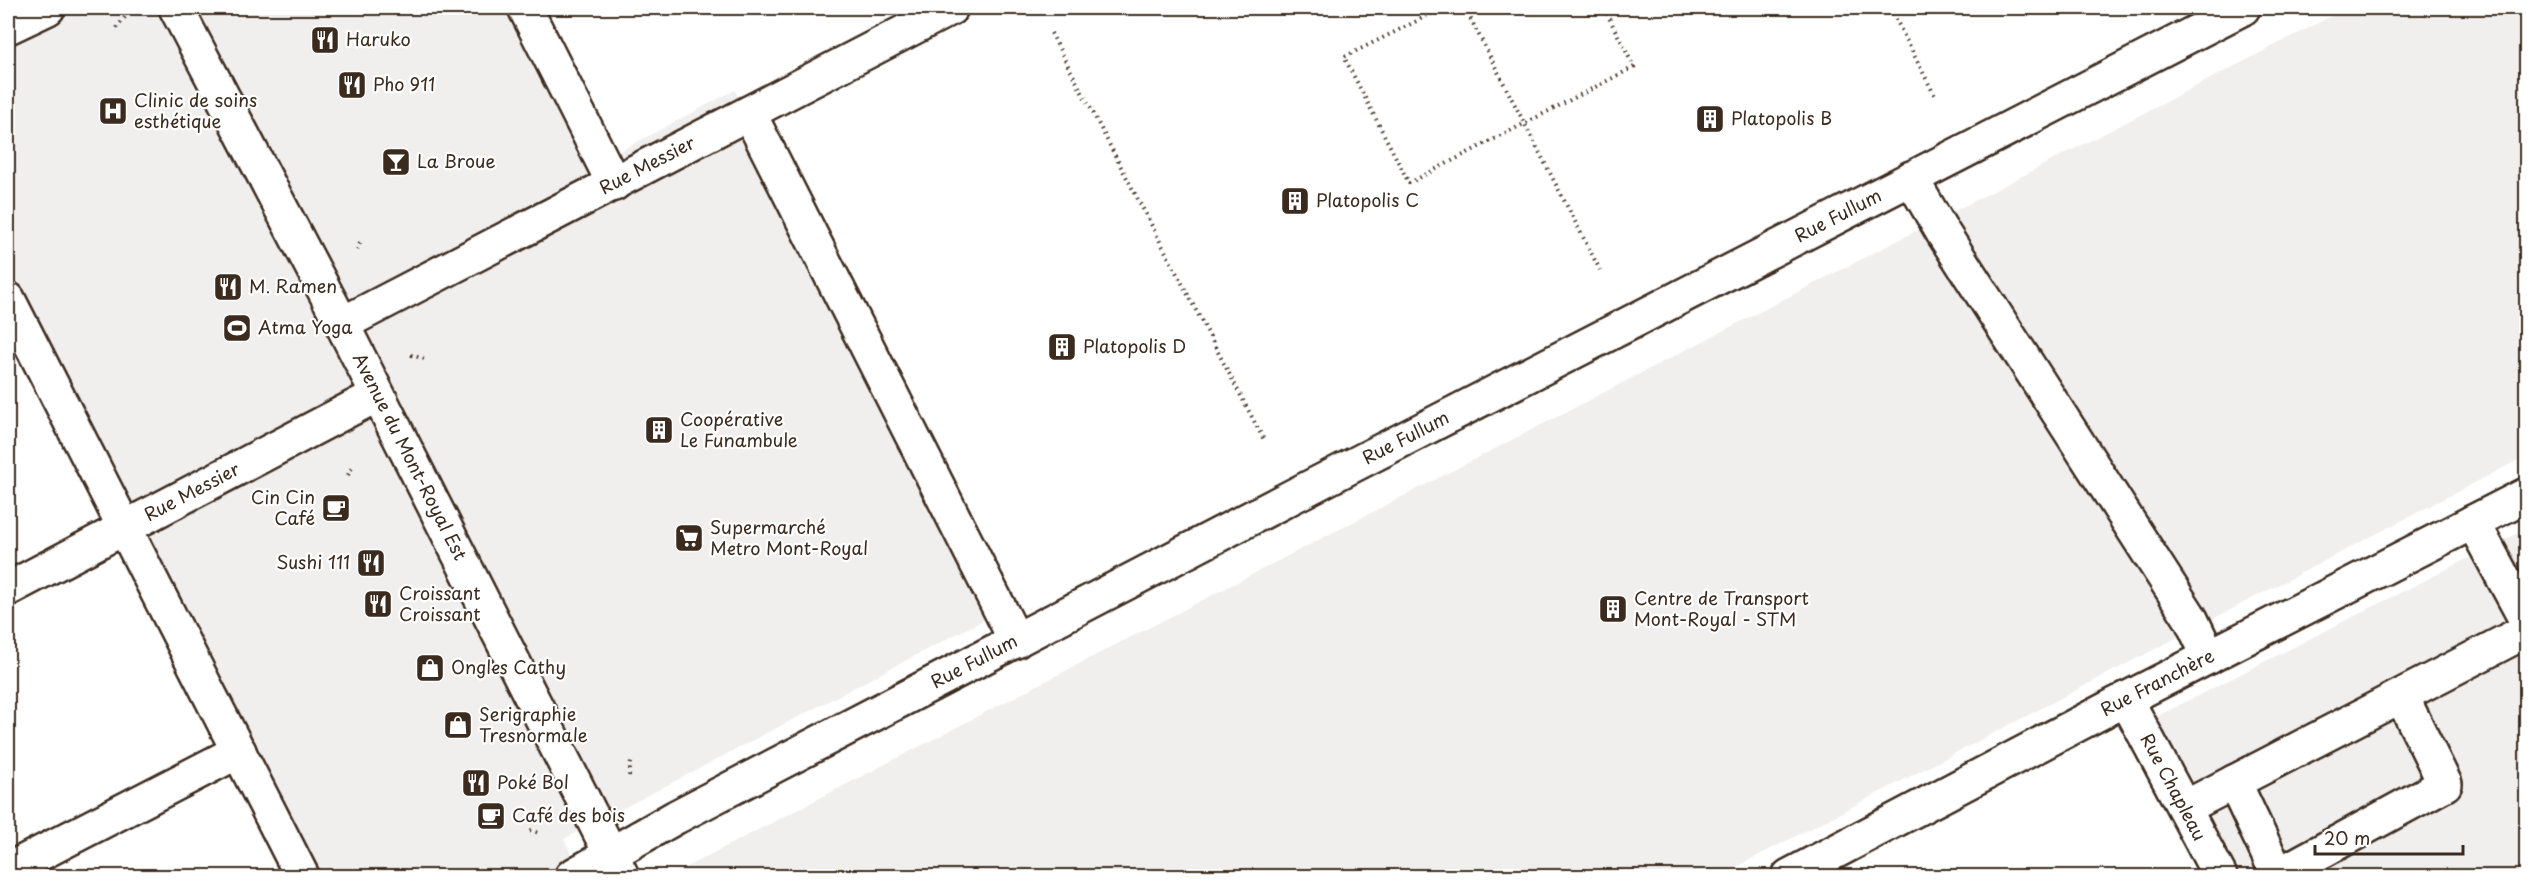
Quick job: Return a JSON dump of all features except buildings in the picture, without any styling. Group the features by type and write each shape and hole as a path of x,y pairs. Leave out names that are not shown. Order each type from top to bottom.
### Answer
{"street":[{"path":"8,27 48,8"},
{"name":"Avenue du Mont-Royal Est","path":"176,8 342,324 616,865"},
{"path":"525,8 614,184"},
{"name":"Rue Messier","path":"342,324 951,8"},
{"name":"Rue Fullum","path":"572,876 616,865 676,817 2231,10"},
{"path":"749,113 1016,641"},
{"path":"1911,178 1943,233 2191,619 2209,657"},
{"path":"9,307 125,528 302,876"},
{"name":"Rue Messier","path":"8,588 377,395"},
{"name":"Rue Franchère","path":"1789,876 2126,699 2526,495"},
{"path":"2473,522 2526,621"},
{"path":"2184,808 2526,631"},
{"path":"2234,782 2278,875 2445,784 2402,697"},
{"name":"Rue Chapleau","path":"2126,699 2220,876"},
{"path":"8,870 238,751"}],"path":[{"path":"1443,8 1344,57 1409,183 1634,67 1604,8"},
{"path":"1465,8 1600,270"},
{"path":"1890,8 1935,96"},
{"path":"117,28 125,17"},
{"path":"1051,33 1265,442"},
{"path":"357,250 361,241"},
{"path":"411,355 428,360"},
{"path":"348,475 353,466"},
{"path":"629,776 631,762"},
{"path":"530,830 539,833"}],"shaded area":[{"path":"8,8 507,8 588,168 735,90 991,616 564,839 582,876 313,876 8,281"},
{"path":"2347,8 2526,8 2526,456 1719,876 669,876"},
{"path":"2526,529 2526,876 2232,876 2152,719"}],"place":[{"name":"Haruko","path":"325,40"},
{"name":"Pho 911","path":"352,85"},
{"name":"Clinic de soins esthétique","path":"113,111"},
{"name":"Platopolis B","path":"1710,119"},
{"name":"La Broue","path":"396,162"},
{"name":"Platopolis C","path":"1295,201"},
{"name":"M. Ramen","path":"228,287"},
{"name":"Atma Yoga","path":"237,328"},
{"name":"Platopolis D","path":"1062,347"},
{"name":"Coopérative Le Funambule","path":"659,430"},
{"name":"Cin Cin Café","path":"336,508"},
{"name":"Supermarché Metro Mont-Royal","path":"689,538"},
{"name":"Sushi 111","path":"371,563"},
{"name":"Croissant Croissant","path":"378,604"},
{"name":"Centre de Transport Mont-Royal - STM","path":"1613,609"},
{"name":"Ongles Cathy","path":"430,668"},
{"name":"Serigraphie Tresnormale","path":"458,725"},
{"name":"Poké Bol","path":"476,783"},
{"name":"Café des bois","path":"491,816"}]}
